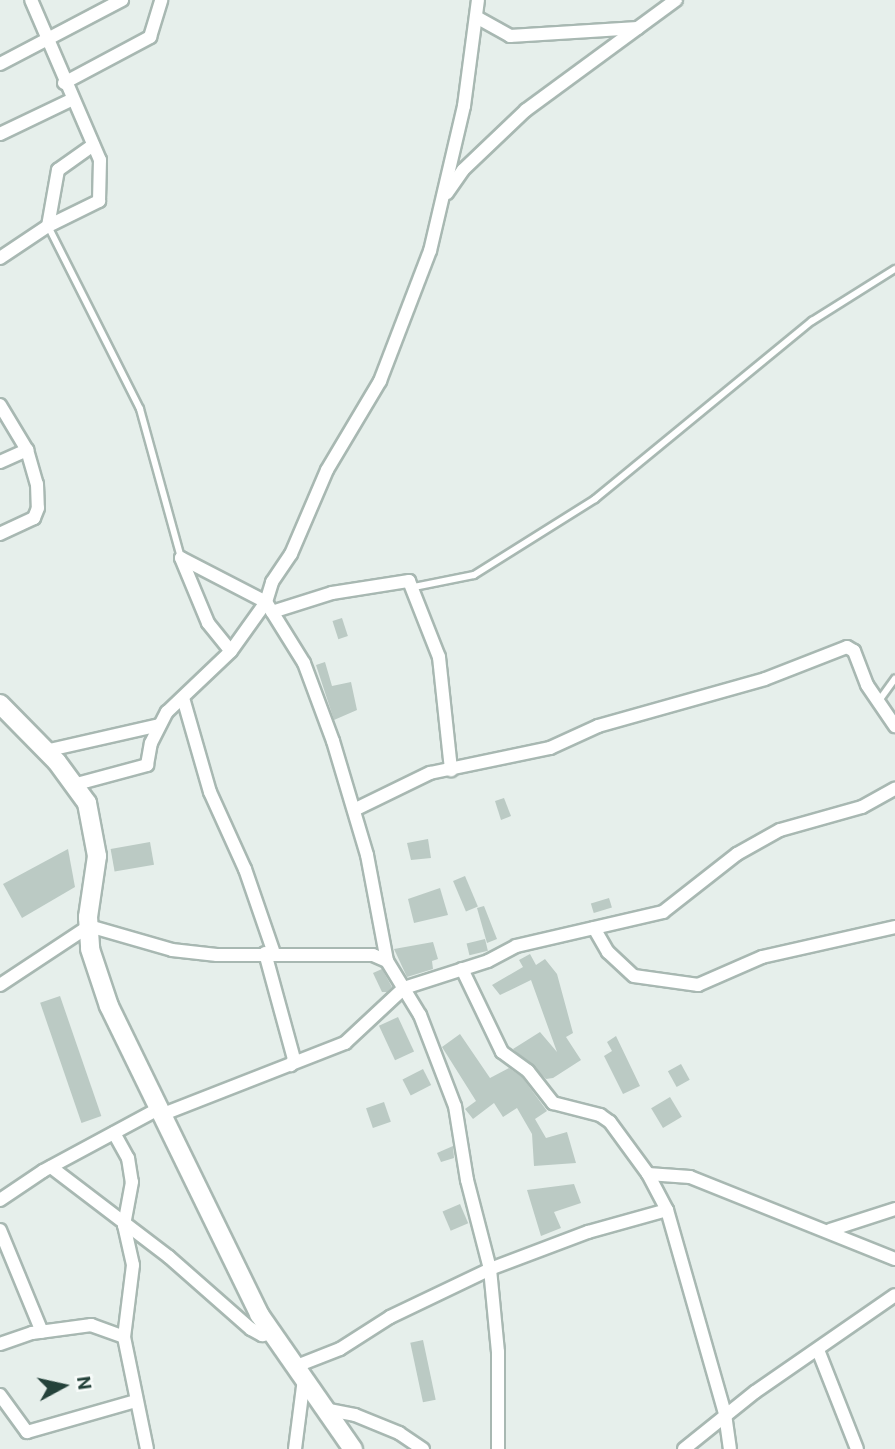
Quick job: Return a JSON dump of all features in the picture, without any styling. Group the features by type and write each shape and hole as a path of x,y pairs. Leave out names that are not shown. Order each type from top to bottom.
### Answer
{"street":[{"path":"0,258 48,226 98,204 101,164 71,100 31,0"},
{"path":"0,64 122,0"},
{"path":"64,83 150,37 161,0"},
{"path":"74,785 147,765 159,725 231,652 269,607 327,470 380,381 430,251 478,18 478,0"},
{"path":"442,200 463,170 526,110 676,0"},
{"path":"478,18 510,36 638,28"},
{"path":"0,134 71,100"},
{"path":"48,226 58,170 93,145"},
{"path":"0,405 27,450 37,484 38,508 34,518 0,534"},
{"path":"0,462 27,450"},
{"path":"181,558 269,607 304,663 367,855 387,961 420,1015 455,1106 467,1181 490,1269 498,1352 498,1449"},
{"path":"181,558 208,623 231,652"},
{"path":"269,607 402,581 414,587 439,657 451,770"},
{"path":"354,810 408,782 550,748 598,726 765,679 847,647 854,651 878,702 895,726"},
{"path":"183,698 210,792 244,869 270,953 294,1059 291,1065"},
{"path":"0,704 45,751 87,803 94,825 97,856 89,926 90,949 109,1006 229,1259 272,1332 299,1373 329,1410 353,1449"},
{"path":"45,751 159,725"},
{"path":"0,1200 51,1167 160,1112 345,1044 404,988 462,969 516,946 663,912 737,854 780,830 862,807 895,789"},
{"path":"0,985 89,926 172,950 373,955 387,961"},
{"path":"594,928 608,952 634,976 698,985 762,957 895,927"},
{"path":"462,969 502,1052 527,1071 553,1103 610,1122 648,1174 667,1210 725,1414 730,1449"},
{"path":"114,1133 128,1158 132,1182 124,1225 133,1265 124,1337 136,1381 136,1401 147,1449"},
{"path":"51,1167 107,1207 124,1225 169,1257 251,1329 262,1335 272,1332"},
{"path":"648,1174 690,1177 739,1200 830,1230 895,1259"},
{"path":"830,1230 895,1209"},
{"path":"299,1373 390,1317 490,1269 575,1236 667,1210"},
{"path":"0,1230 42,1332"},
{"path":"684,1449 725,1414 895,1295"},
{"path":"0,1344 42,1332 92,1325 124,1337"},
{"path":"818,1350 857,1449"},
{"path":"295,1449 299,1373"},
{"path":"0,1395 27,1432 136,1401"},
{"path":"329,1410 366,1419 423,1449"}],"lane":[{"path":"48,226 140,409 181,558"},
{"path":"414,587 474,575 595,499 812,321 895,268"},
{"path":"878,702 895,679"}],"building":[{"path":"342,618 348,636 338,639 332,621"},
{"path":"325,662 332,686 351,682 357,710 334,720 316,665"},
{"path":"504,798 511,816 501,820 495,801"},
{"path":"428,839 431,858 411,860 407,843"},
{"path":"150,842 154,865 115,872 111,849"},
{"path":"68,849 75,887 22,918 3,884"},
{"path":"465,876 478,906 466,911 453,881"},
{"path":"440,888 448,915 414,923 408,899"},
{"path":"609,898 612,908 594,913 591,904"},
{"path":"484,906 497,939 487,943 477,908"},
{"path":"485,939 488,951 469,955 467,944"},
{"path":"433,942 438,959 432,961 433,969 407,977 394,949"},
{"path":"530,954 536,965 545,959 557,974 573,1033 566,1037 581,1060 553,1078 546,1079 513,1049 540,1032 557,1052 531,980 500,995 492,985 523,967 519,960"},
{"path":"382,969 392,987 387,992 382,992 373,973"},
{"path":"60,996 101,1116 81,1123 40,1003"},
{"path":"398,1017 414,1051 395,1060 379,1026"},
{"path":"460,1034 490,1078 509,1068 522,1077 547,1111 535,1119 546,1138 567,1132 576,1163 534,1166 532,1134 517,1108 503,1117 494,1103 473,1119 465,1109 476,1101 442,1047"},
{"path":"616,1036 640,1086 623,1094 604,1056 612,1051 607,1042"},
{"path":"681,1064 690,1080 677,1087 668,1071"},
{"path":"423,1069 431,1085 411,1095 403,1079"},
{"path":"670,1097 682,1117 663,1128 651,1108"},
{"path":"384,1102 391,1122 373,1128 366,1108"},
{"path":"453,1146 454,1158 441,1162 437,1153"},
{"path":"574,1184 581,1203 554,1212 561,1228 541,1236 527,1190"},
{"path":"460,1204 468,1223 451,1231 443,1211"},
{"path":"423,1340 436,1400 423,1402 410,1343"}]}
